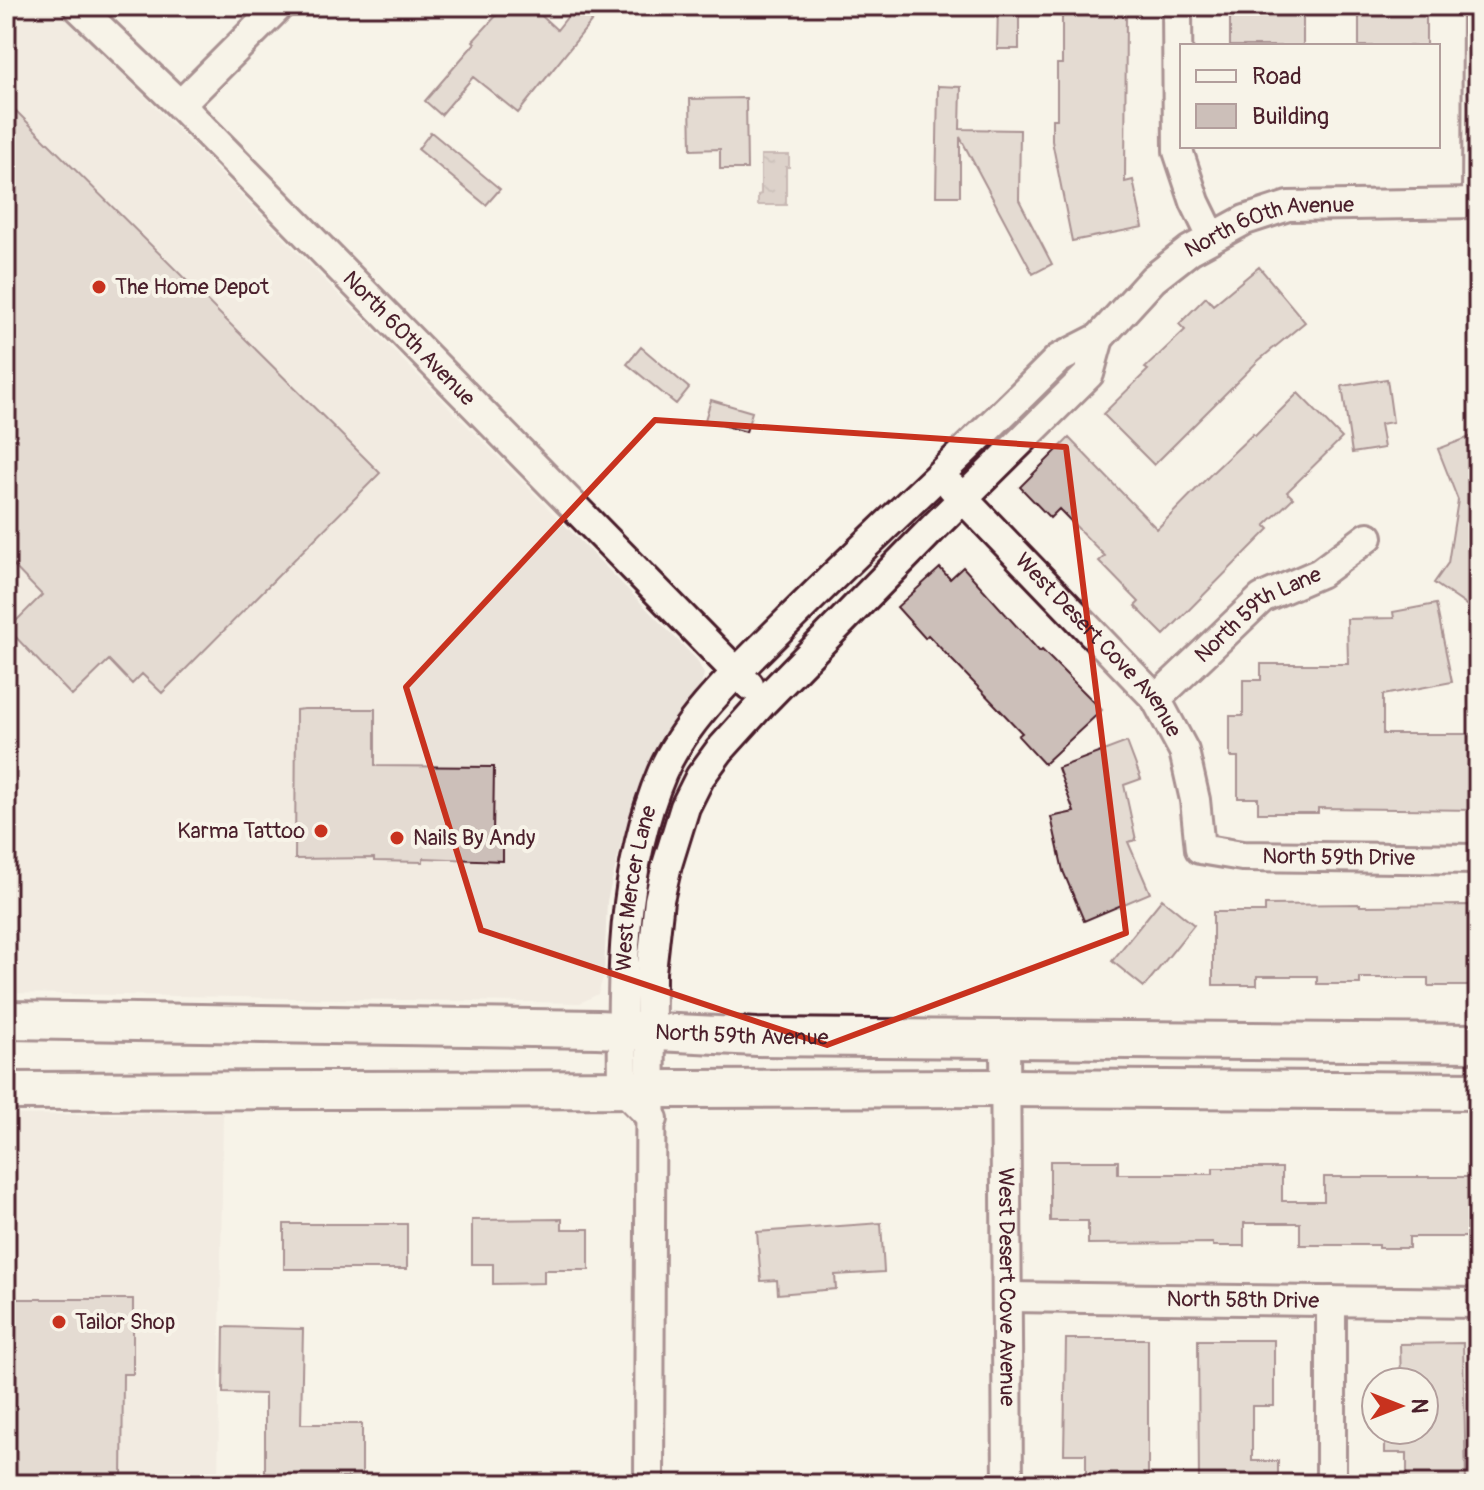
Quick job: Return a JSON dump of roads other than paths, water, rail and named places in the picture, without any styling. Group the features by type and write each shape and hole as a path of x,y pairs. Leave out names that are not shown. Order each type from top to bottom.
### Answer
{"main road":[{"name":"North 59th Avenue","path":"6,1020 1005,1041 1478,1043"},
{"path":"6,1091 643,1100 1006,1088 1478,1091"}],"street":[{"name":"North 60th Avenue","path":"77,6 180,105 764,701 1089,374 1099,338"},
{"path":"180,105 279,6"},
{"path":"1177,6 1178,151 1195,202 1212,237"},
{"path":"1478,6 1478,203"},
{"name":"North 60th Avenue","path":"737,673 1058,359 1099,338 1153,279 1190,250 1245,220 1288,206 1478,203"},
{"name":"West Desert Cove Avenue","path":"940,473 962,500 1156,699 1184,751 1195,800 1200,849"},
{"name":"North 59th Lane","path":"1156,699 1262,598 1320,573 1368,537"},
{"name":"West Mercer Lane","path":"649,1484 643,1100 629,904 635,858 649,806 663,770 678,744 737,673"},
{"name":"West Mercer Lane","path":"638,1032 651,972 659,900 685,807 700,777 719,751 764,701"},
{"name":"North 59th Drive","path":"1200,849 1242,856 1478,859"},
{"name":"West Desert Cove Avenue","path":"1005,1041 1008,1484"},
{"name":"North 58th Drive","path":"1007,1297 1478,1303"},
{"path":"1331,1301 1331,1484"}],"water":[{"path":"761,155 789,155 786,205 758,205"}],"place":[{"name":"The Home Depot","path":"99,287"},
{"name":"Karma Tattoo","path":"321,831"},
{"name":"Nails By Andy","path":"397,838"},
{"name":"Tailor Shop","path":"59,1322"}]}
